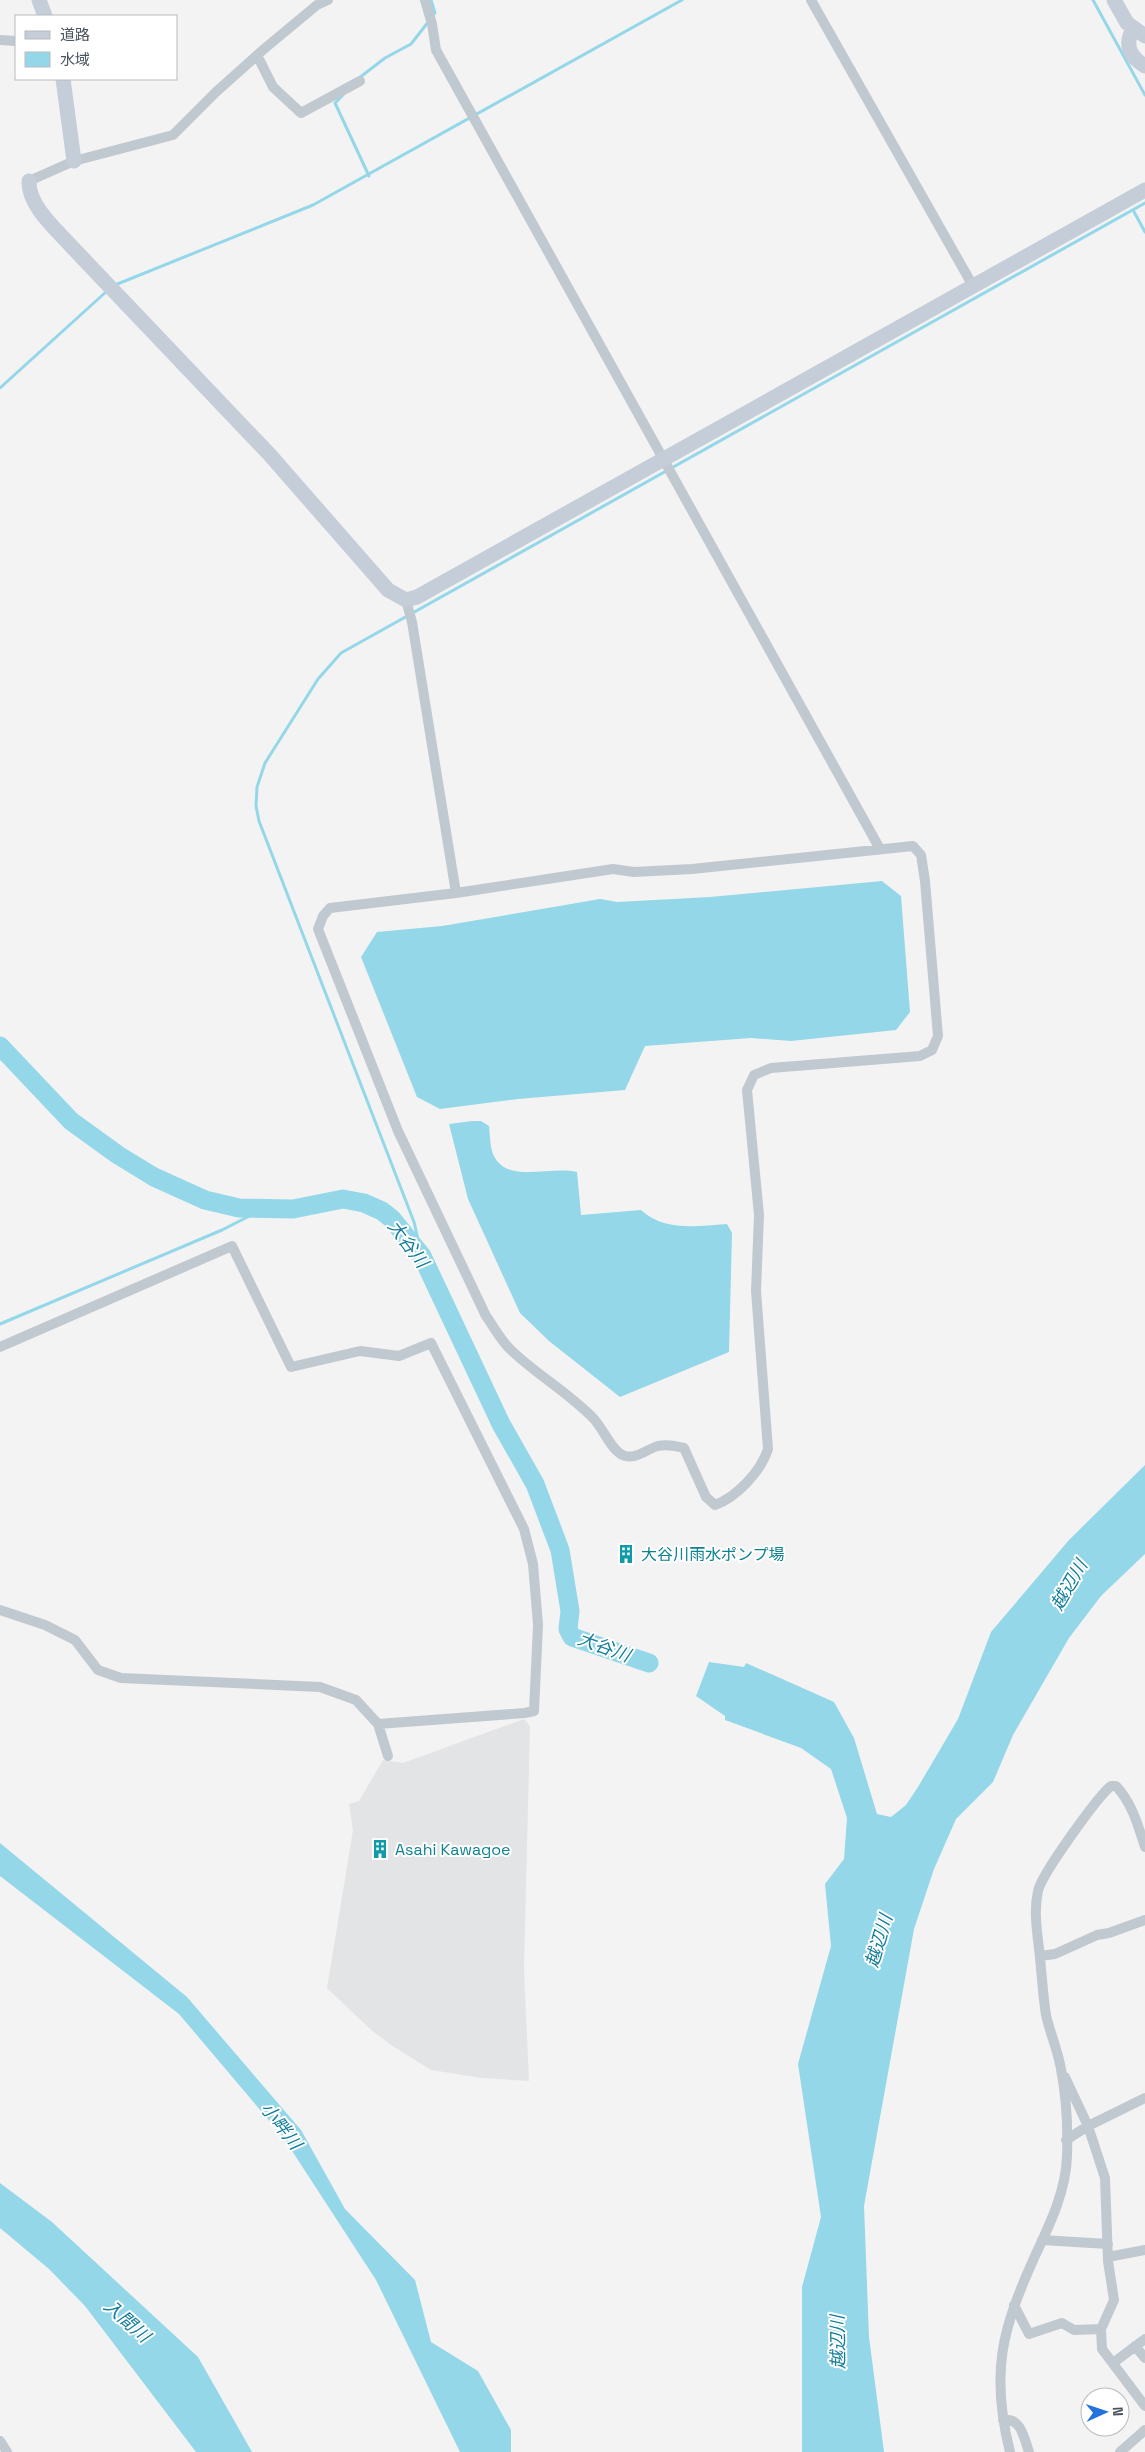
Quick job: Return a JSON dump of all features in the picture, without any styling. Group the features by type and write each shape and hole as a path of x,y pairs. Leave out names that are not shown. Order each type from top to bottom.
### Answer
{"street":[{"path":"39,0 45,15"},
{"path":"328,0 316,2 216,92 173,135 74,161 29,181 29,189 42,212 72,247 270,455 388,590 406,600 412,622 456,893"},
{"path":"425,0 432,24 436,50 880,849"},
{"path":"811,0 973,286"},
{"path":"1114,0 1139,32 1128,38 1128,47 1136,60 1145,66"},
{"path":"0,40 15,41"},
{"path":"257,55 273,87 301,113 360,81"},
{"path":"63,80 74,161"},
{"path":"406,600 417,596 1145,190"},
{"path":"912,846 921,855 925,880 938,1036 932,1050 920,1056 771,1068 754,1076 747,1090 759,1216 756,1291 768,1449 765,1459 736,1492 715,1505 706,1497 684,1448 671,1444 657,1446 643,1454 626,1456 614,1450 604,1429 585,1410 510,1350 486,1316 398,1131 318,928 323,916 330,908 456,893 613,869 634,872 692,869 912,846"},
{"path":"0,1348 232,1246 291,1367 360,1351 399,1356 431,1343 524,1529 533,1564 538,1625 534,1711 378,1724"},
{"path":"0,1610 45,1625 75,1640 98,1670 121,1678 320,1687 356,1700 378,1724 388,1756"},
{"path":"1145,1847 1135,1817 1126,1800 1116,1786 1111,1786 1100,1797 1043,1877 1038,1890 1037,1907 1046,2014 1061,2070 1088,2126 1106,2178 1108,2257 1114,2300 1102,2329 1102,2349 1145,2406"},
{"path":"1040,1956 1055,1954 1097,1935 1110,1933 1145,1920"},
{"path":"1010,2452 1003,2420 1000,2356 1004,2336 1014,2306 1063,2186 1066,2140 1061,2070"},
{"path":"1066,2140 1088,2126 1145,2098"},
{"path":"1042,2240 1108,2244"},
{"path":"1108,2257 1145,2250"},
{"path":"1014,2306 1029,2334 1062,2323 1074,2330 1102,2329"},
{"path":"1113,2363 1145,2339"},
{"path":"1135,2346 1145,2358"},
{"path":"1003,2420 1014,2421 1019,2425 1028,2452"},
{"path":"1120,2452 1145,2430"},
{"path":"0,2441 7,2452"}],"shaded area":[{"path":"524,1719 530,1726 524,1968 529,2081 482,2078 431,2070 391,2045 370,2029 327,1988 353,1830 349,1804 359,1801 383,1760 403,1763"}],"water":[{"path":"882,881 901,896 910,1012 896,1030 791,1041 751,1038 645,1046 625,1090 518,1099 440,1109 417,1097 361,957 377,932 442,926 600,899 617,902 710,897"},
{"path":"481,1121 489,1126 493,1154 499,1163 508,1169 530,1172 566,1170 577,1172 581,1215 641,1210 660,1222 671,1225 727,1224 732,1233 729,1352 620,1397 549,1341 520,1313 468,1199 449,1124"},
{"name":"越辺川","path":"1145,1465 1145,1554 1101,1596 1069,1638 1013,1735 993,1782 956,1819 934,1869 914,1929 864,2206 869,2337 884,2452 802,2452 802,2287 821,2217 798,2064 831,1946 825,1884 844,1859 847,1818 831,1769 801,1748 725,1720 725,1716 696,1696 709,1662 744,1667 746,1663 834,1702 854,1738 877,1814 891,1817 906,1805 958,1719 991,1632 1069,1540"},
{"name":"小畔川","path":"0,1843 187,1997 301,2130 345,2209 415,2280 431,2342 478,2371 511,2430 511,2452 460,2452 376,2280 283,2137 179,2014 0,1876"},
{"name":"入間川","path":"0,2183 52,2222 198,2357 252,2452 196,2452 85,2306 49,2269 0,2228"}],"waterway":[{"path":"431,0 435,13 432,16"},
{"path":"115,285 313,205 682,0"},
{"path":"1093,0 1145,95"},
{"path":"359,78 385,58 411,44 429,21"},
{"path":"343,95 335,103 369,176"},
{"path":"422,1256 414,1222 259,821 256,806 257,787 265,763 318,679 341,653 1145,203"},
{"path":"1133,210 1145,232"},
{"path":"0,388 107,291"},
{"name":"大谷川","path":"0,1046 71,1121 118,1155 154,1177 205,1200 239,1208 293,1209 343,1199 364,1203 382,1211 392,1219 422,1256 501,1424 535,1484 560,1550 570,1611 568,1629 572,1637 649,1663"},
{"path":"0,1324 222,1230 261,1210"}],"place":[{"name":"大谷川雨水ポンプ場","path":"626,1554"},
{"name":"Asahi Kawagoe","path":"380,1849"}]}
